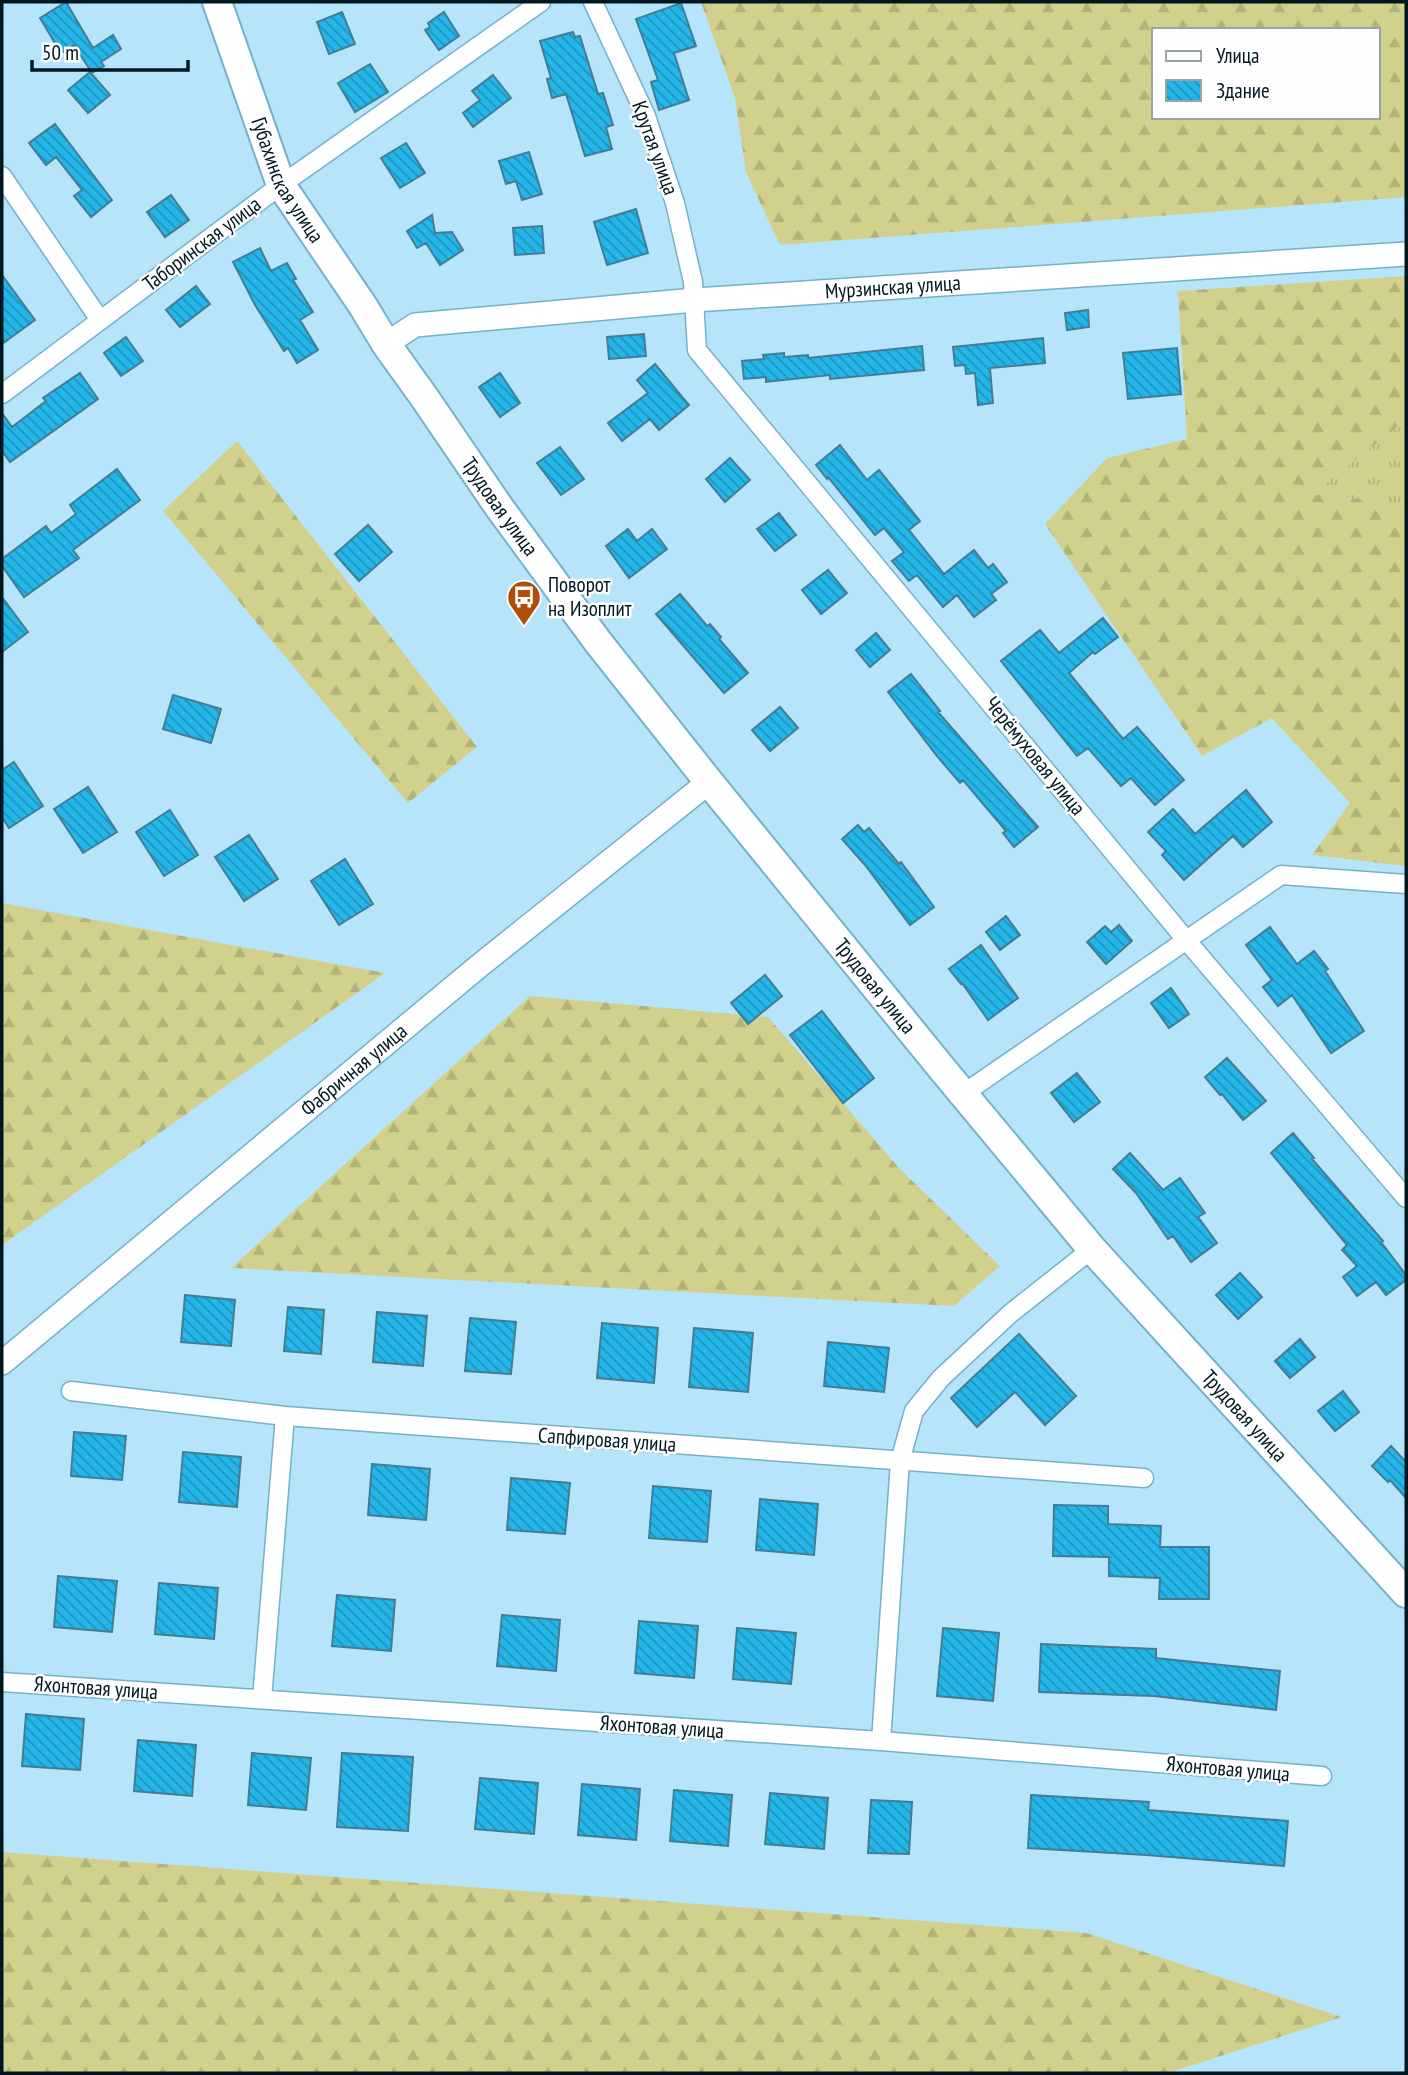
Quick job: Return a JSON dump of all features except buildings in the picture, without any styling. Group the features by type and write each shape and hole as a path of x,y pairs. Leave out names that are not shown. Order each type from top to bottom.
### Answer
{"main road":[{"name":"Губахинская улица","path":"217,2 281,185 386,344"},
{"name":"Трудовая улица","path":"386,344 499,507 590,631 963,1094 1092,1249 1406,1593"}],"street":[{"name":"Таборинская улица","path":"2,394 281,185 541,2"},
{"name":"Крутая улица","path":"593,2 646,116 675,202 695,300"},
{"path":"2,176 100,320"},
{"name":"Мурзинская улица","path":"386,344 415,325 695,300 1406,254"},
{"name":"Черёмуховая улица","path":"695,300 698,350 1186,941 1406,1198"},
{"name":"Фабричная улица","path":"2,1363 479,966 709,782"},
{"path":"963,1094 1281,875 1406,884"},
{"path":"881,1741 901,1461 914,1411 940,1378 1011,1314 1092,1249"},
{"name":"Сапфировая улица","path":"71,1391 285,1416 1144,1478"},
{"path":"262,1699 285,1416"},
{"name":"Яхонтовая улица","path":"2,1682 881,1741 1322,1776"}],"green space":[{"path":"701,2 1406,2 1406,197 780,245 746,172 735,98"},
{"path":"1406,276 1406,420 1312,494 1406,504 1406,866 1312,855 1350,803 1272,718 1202,756 1045,524 1107,458 1187,439 1178,291"},
{"path":"1406,420 1406,504 1312,494"},
{"path":"237,441 477,747 408,803 163,511"},
{"path":"2,903 385,973 2,1245"},
{"path":"530,996 768,1017 899,1168 1000,1266 954,1306 231,1268"},
{"path":"2,1852 1086,1933 1342,2017 1168,2073 2,2073"}],"place":[{"name":"Поворот на Изоплит","path":"524,627"}]}
